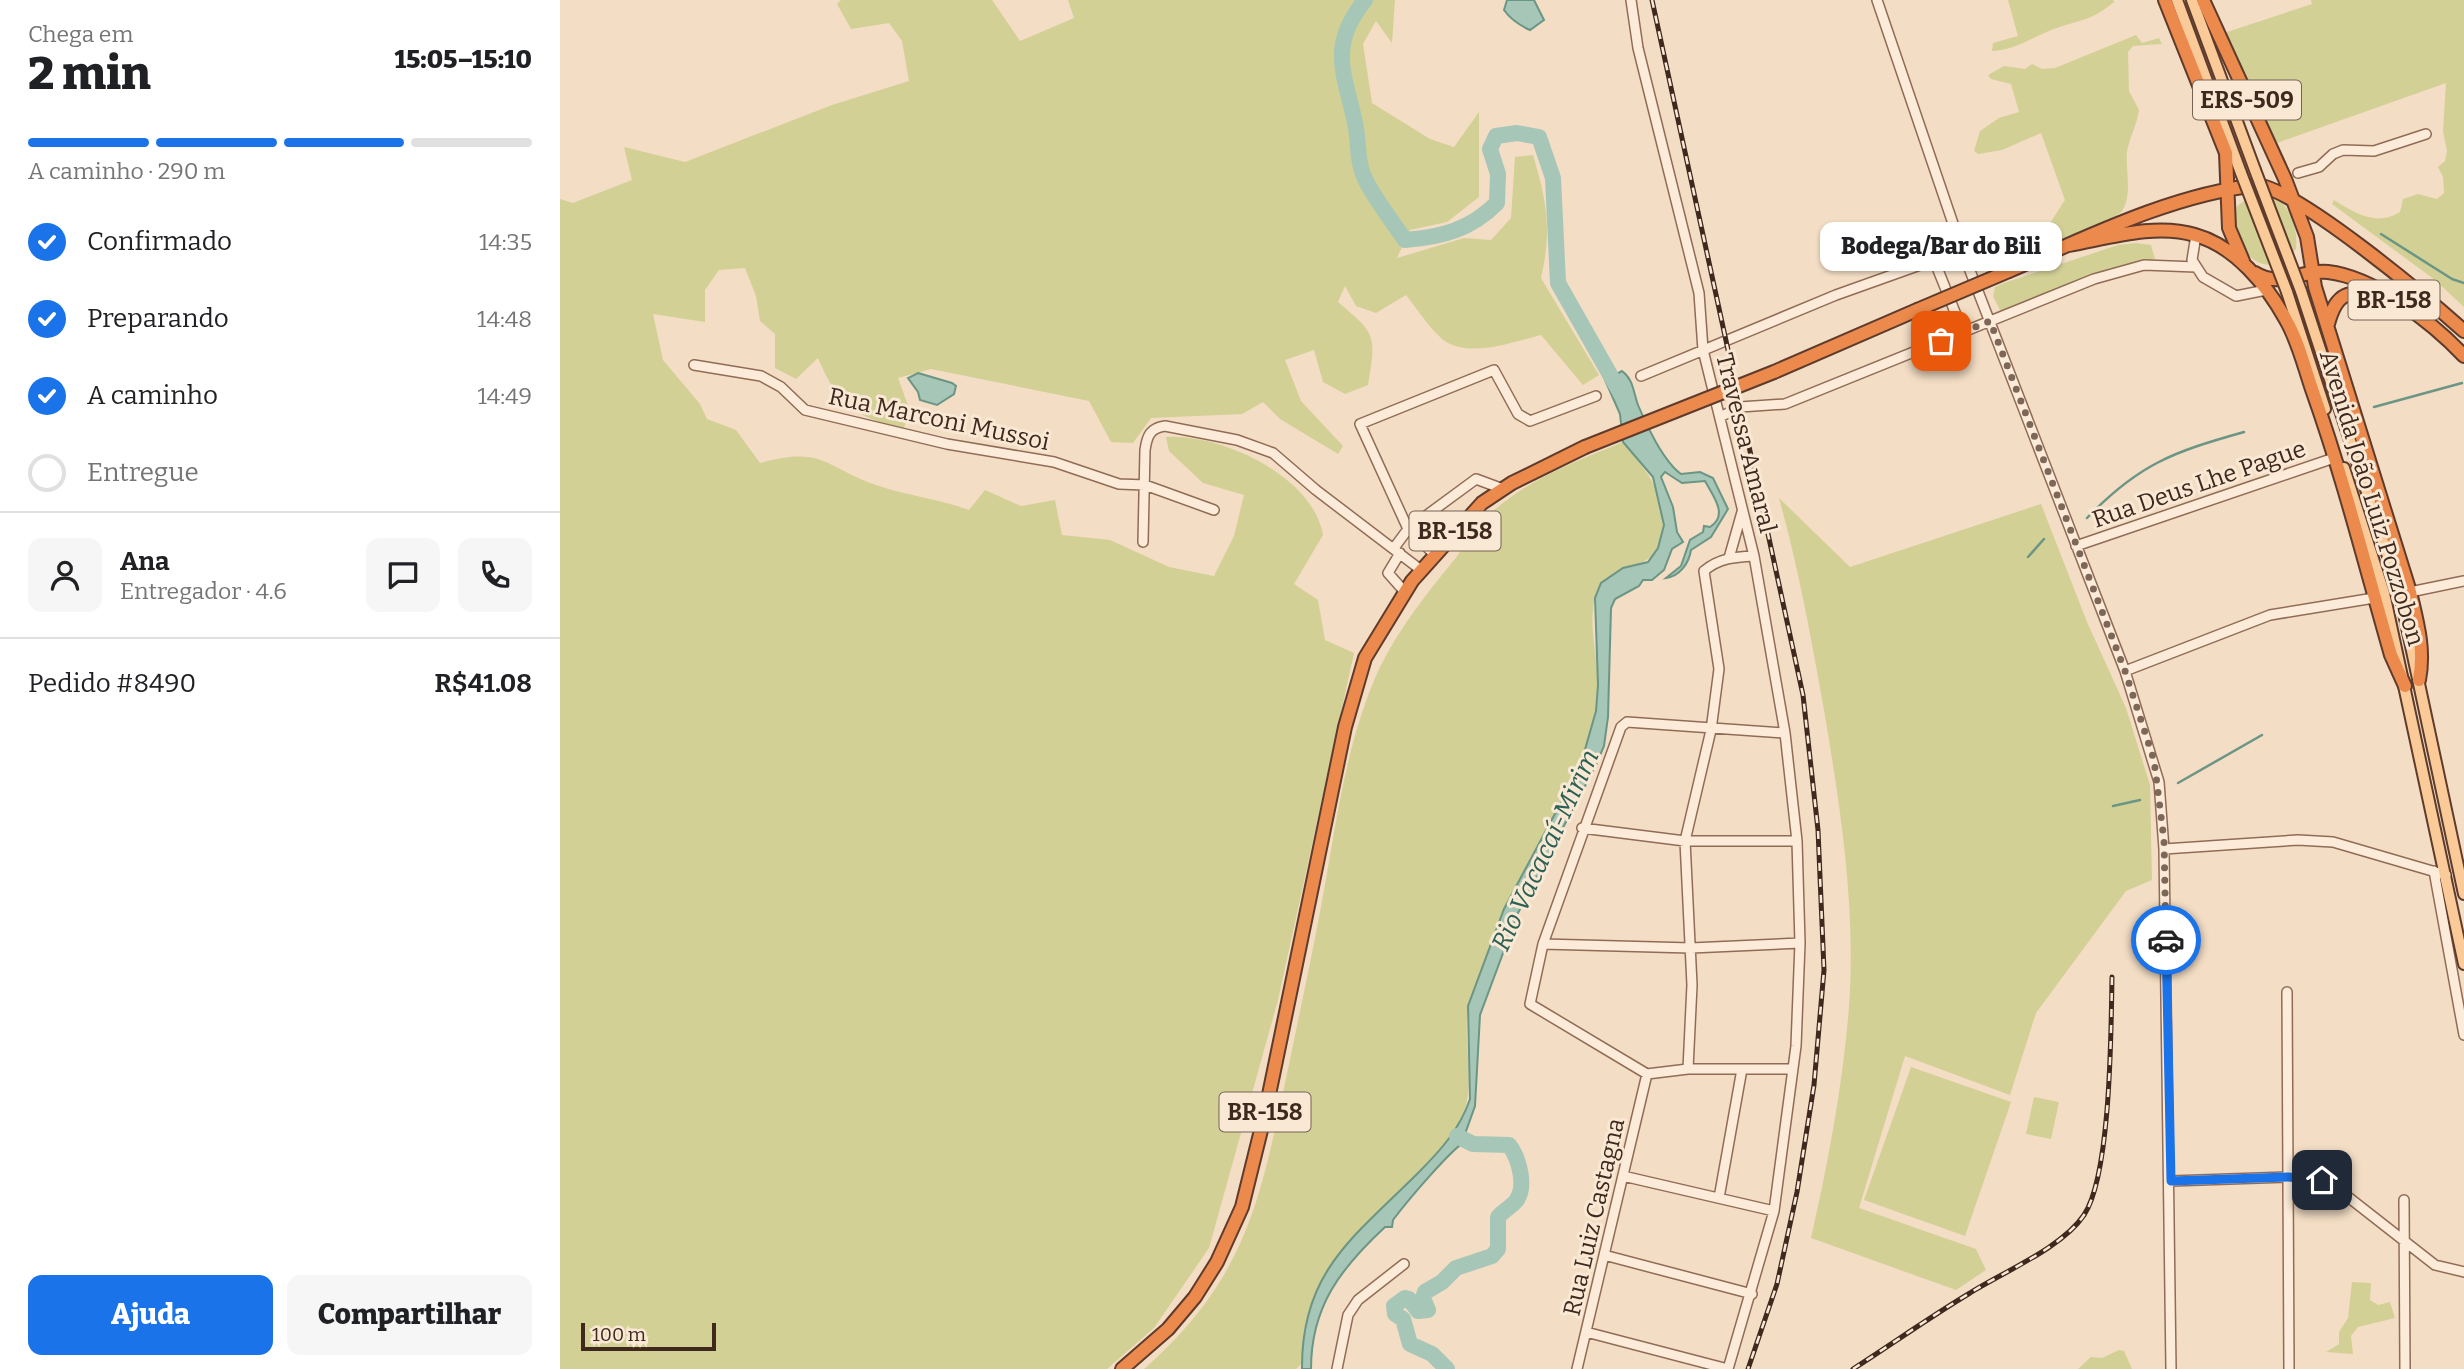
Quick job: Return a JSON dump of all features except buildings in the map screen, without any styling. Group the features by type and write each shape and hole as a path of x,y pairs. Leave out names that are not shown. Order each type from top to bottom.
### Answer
{"highway":[{"name":"ERS-509","path":"2165,0 2226,153 2229,191"},
{"name":"ERS-509","path":"2203,0 2278,164 2291,199"},
{"name":"BR-158","path":"1122,1369 1168,1329 1195,1297 1217,1262 1242,1207 1265,1114 1345,727 1365,658 1404,592 1433,554 1482,503 1503,489 1585,447 1774,372 2108,227 2229,191 2258,186 2271,188 2291,199 2397,276 2464,331"},
{"path":"2229,191 2229,228 2239,256 2287,321 2334,458 2391,655 2405,686"},
{"path":"2291,199 2306,237 2312,272 2410,592 2423,660 2419,680"},
{"name":"BR-158","path":"2069,245 2144,232 2177,231 2217,244 2247,267 2273,281 2312,272 2340,274 2386,295 2435,328 2464,356"},
{"path":"2328,324 2332,308 2343,296 2354,292 2386,295"}],"main road":[{"name":"Avenida João Luiz Pozzobon","path":"2177,0 2287,292 2384,593 2464,964"},
{"name":"Avenida João Luiz Pozzobon","path":"2192,0 2301,291 2399,590 2463,879 2464,894"}],"street":[{"name":"Travessa Amaral","path":"1630,0 1638,48 1699,293 1703,350 1754,556 1729,558 1704,570 1719,669 1711,730 1685,841 1691,948 1688,1069"},
{"path":"1877,0 1962,250 2125,671 2159,782 2164,849 2171,1181 2171,1369"},
{"path":"2298,173 2319,167 2333,154 2343,150 2374,150 2426,134"},
{"path":"2196,235 2192,253 2196,267 2203,277 2236,296 2266,290"},
{"path":"1641,376 1836,295 1962,250"},
{"path":"1934,260 1963,332"},
{"path":"1720,417 1740,407 1785,404 2094,279 2144,265 2196,267"},
{"name":"Rua Marconi Mussoi","path":"694,365 761,376 781,387 805,410 947,444 1054,462 1119,484 1144,485 1214,509"},
{"path":"1433,554 1408,529 1360,424 1494,370 1518,414 1530,421 1596,396"},
{"path":"1143,542 1148,435 1157,427 1165,426 1237,440 1273,453 1316,490 1421,570"},
{"name":"Rua Deus Lhe Pague","path":"2076,546 2334,458"},
{"path":"1404,592 1388,573 1408,529 1476,479 1503,489"},
{"path":"1729,558 1743,509"},
{"path":"1586,1332 1728,1369 1774,1211 1793,1069 1800,943 1797,841 1785,733 1754,556"},
{"path":"2410,592 2464,581"},
{"path":"2125,671 2270,615 2374,598"},
{"path":"1785,733 1711,730 1626,722 1617,733 1582,828 1543,944 1530,1004 1647,1074 1688,1069 1793,1069"},
{"path":"1582,828 1685,841 1797,841"},
{"path":"2164,849 2298,840 2333,842 2446,875"},
{"path":"2434,871 2464,1035"},
{"path":"1543,944 1691,948 1800,943"},
{"path":"2287,992 2290,1369"},
{"path":"1719,1198 1742,1069"},
{"name":"Rua Luiz Castagna","path":"1577,1369 1647,1074"},
{"path":"1623,1176 1774,1211"},
{"path":"2171,1181 2288,1177 2329,1182 2435,1265 2464,1272"},
{"path":"2404,1200 2405,1369"},
{"path":"1604,1255 1752,1294"},
{"path":"1337,1369 1348,1315 1358,1300 1404,1264"}],"shaded area":[{"path":"841,0 992,0 1020,41 1074,18 1068,0 1395,0 1392,43 1376,21 1363,44 1372,103 1430,139 1454,147 1479,112 1479,197 1447,222 1410,230 1397,258 1464,238 1491,240 1511,218 1515,157 1533,155 1542,187 1547,230 1541,278 1599,375 1583,385 1541,335 1476,349 1451,344 1436,333 1406,295 1376,313 1356,306 1345,286 1338,302 1360,322 1371,337 1372,356 1368,385 1345,394 1323,382 1314,350 1285,360 1301,401 1343,446 1338,454 1280,419 1263,402 1242,414 1151,418 1133,443 1111,442 1089,401 931,369 898,378 910,411 903,430 872,419 850,406 833,388 818,358 796,379 775,368 775,334 760,321 756,296 745,268 719,270 705,290 705,322 653,314 663,360 700,404 707,419 736,430 760,463 799,456 812,458 879,486 969,510 985,490 1021,506 1055,500 1062,535 1110,540 1169,567 1214,576 1234,536 1244,495 1203,483 1169,451 1166,437 1188,438 1238,451 1284,477 1302,494 1316,514 1323,535 1294,584 1318,600 1325,640 1354,653 1278,1000 1209,1248 1154,1328 1107,1369 560,1369 560,199 573,203 632,180 624,147 685,162 832,105 909,81 902,41 889,23 851,29 837,4"},
{"path":"2008,0 2114,2 2092,17 2054,29 2016,46 1992,51 1993,43 2018,36"},
{"path":"2311,0 2464,0 2464,307 2435,280 2332,204 2334,200 2366,216 2383,218 2400,212 2403,199 2418,194 2437,199 2444,193 2443,177 2438,167 2445,161 2447,151 2443,131 2446,83 2277,143 2224,33 2312,4"},
{"path":"2136,35 2142,43 2159,38 2162,44 2133,46 2128,52 2129,91 2139,110 2127,152 2128,190 2122,211 2093,226 2028,247 2026,243 2050,223 2065,200 2041,133 2002,150 1978,154 1974,151 1980,131 1999,118 2019,112 2011,84 1991,79 1988,75 2004,66 2025,69 2032,64 2042,69 2055,68"},
{"path":"2257,192 2267,193 2282,203 2295,230 2296,249 2283,260 2271,264 2260,263 2250,257 2238,234 2237,206"},
{"path":"2118,245 2151,245 2155,259 2021,302 2005,311 2000,310 1993,296 1995,287 2004,283"},
{"path":"1623,442 1645,470 1661,501 1664,525 1661,542 1655,553 1645,561 1612,575 1596,595 1593,628 1598,695 1590,738 1572,786 1502,915 1471,997 1467,1024 1469,1087 1467,1102 1455,1132 1432,1161 1335,1259 1318,1288 1306,1322 1302,1363 1296,1369 1144,1369 1178,1336 1206,1303 1227,1270 1257,1199 1287,1074 1349,757 1380,667 1414,611 1485,519 1532,483"},
{"path":"1779,498 1850,567 2041,504 2087,622 2126,708 2150,785 2152,880 2126,891 2036,1013 2010,1095 1905,1056 1859,1208 1976,1249 1986,1270 1956,1290 1811,1238 1843,1065 1851,971 1849,897 1841,824 1820,688 1805,606"},
{"path":"1911,1067 2011,1102 1965,1236 1864,1200"},
{"path":"2034,1097 2059,1102 2051,1139 2026,1134"},
{"path":"2352,1282 2371,1283 2370,1300 2378,1305 2390,1302 2395,1318 2358,1327 2351,1336 2353,1354 2326,1352 2339,1344 2339,1332 2348,1318"},
{"path":"2119,1350 2124,1351 2132,1369 2078,1369 2091,1357 2102,1358"}],"water":[{"path":"1507,0 1534,0 1544,20 1530,30 1522,26 1504,10"},
{"name":"Rio Vacacaí-Mirim","path":"1622,371 1631,382 1646,423 1668,461 1681,474 1700,472 1713,478 1728,509 1711,537 1691,550 1680,572 1666,578 1681,566 1690,540 1703,532 1704,526 1710,527 1716,522 1719,511 1705,481 1682,483 1665,472 1661,477 1673,507 1677,532 1683,542 1672,549 1664,570 1652,580 1643,580 1639,586 1615,599 1611,608 1608,717 1604,746 1518,913 1480,1015 1475,1106 1465,1134 1468,1140 1452,1152 1430,1176 1393,1220 1392,1227 1385,1227 1342,1273 1316,1326 1311,1369 1302,1369 1304,1335 1311,1306 1336,1258 1373,1216 1441,1148 1466,1110 1470,1099 1468,1006 1504,909 1580,767 1596,711 1598,685 1595,598 1601,583 1623,568 1648,562 1658,548 1664,525 1653,477 1623,442 1620,414 1605,380"},
{"path":"918,373 952,383 956,386 954,394 937,405 920,400 908,378"}],"waterway":[{"name":"Rio Vacacaí-Mirim","path":"1365,0 1346,33 1342,62 1356,128 1361,168 1380,204 1405,240 1431,237 1466,226 1497,203 1498,174 1490,149 1496,136 1517,133 1539,137 1553,178 1558,283 1621,394"},
{"path":"2381,234 2452,279 2464,283"},
{"path":"2374,407 2462,383"},
{"path":"2087,518 2123,485 2158,462 2197,446 2244,432"},
{"path":"2028,557 2044,539"},
{"path":"2178,783 2262,735"},
{"path":"2113,806 2140,800"},
{"path":"1447,1369 1432,1354 1410,1344 1403,1319 1395,1314 1394,1306 1405,1298 1409,1299 1418,1311 1428,1310 1423,1298 1425,1292 1442,1282 1456,1268 1492,1256 1498,1249 1498,1217 1516,1201 1521,1188 1519,1165 1509,1145 1473,1144 1457,1136"}],"railway":[{"path":"1652,0 1803,695 1818,830 1824,970 1814,1085 1797,1192 1777,1284 1748,1369"},
{"path":"1853,1369 1955,1302 2047,1249 2084,1215 2100,1168 2104,1136 2110,1065 2112,977"}],"way so far":[{"path":"1941,341 1990,321 2125,671 2159,782 2164,840 2166,940"}],"place":[{"name":"Bodega/Bar do Bili","path":"1941,341"}],"route":[{"path":"2166,940 2171,1181 2288,1177 2322,1180"}]}
